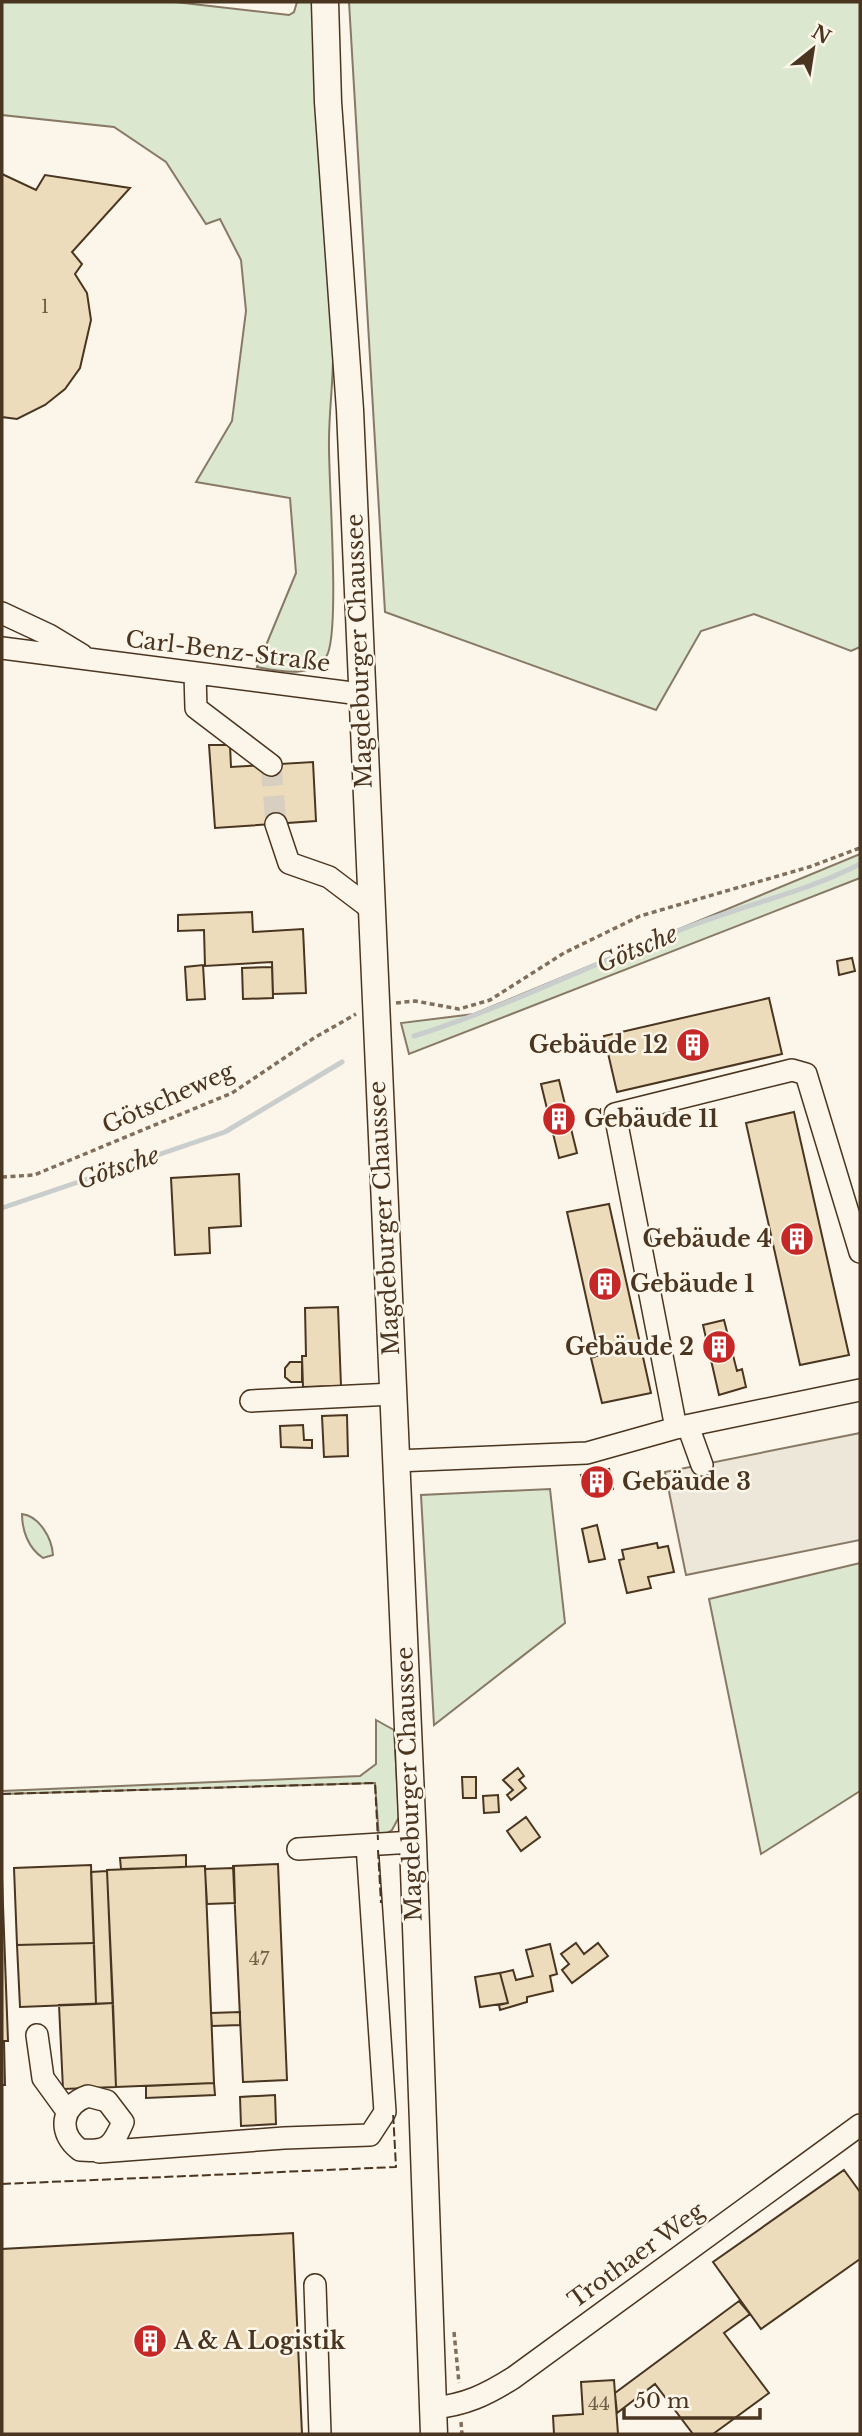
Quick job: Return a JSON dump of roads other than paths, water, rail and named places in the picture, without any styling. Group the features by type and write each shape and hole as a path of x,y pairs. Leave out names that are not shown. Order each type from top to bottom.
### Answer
{"main road":[{"name":"Magdeburger Chaussee","path":"325,2 328,102 350,410 370,908 383,1004 393,1395 413,1842 434,2421"}],"street":[{"name":"Carl-Benz-Straße","path":"2,613 49,635 90,660"},
{"name":"Carl-Benz-Straße","path":"2,648 360,694"},
{"path":"195,674 196,708 271,765"},
{"path":"275,824 289,863 329,877 370,908"},
{"path":"702,1465 682,1427 615,1114 792,1070 806,1074 860,1252"},
{"path":"396,1461 587,1453 682,1427 860,1390"},
{"path":"251,1401 393,1395"},
{"path":"298,1849 413,1842"},
{"path":"99,2152 114,2143 123,2122 107,2101 89,2096 80,2099 67,2111 64,2129 72,2145 80,2150 99,2152 284,2138 370,2136 385,2112 367,1845"},
{"path":"37,2035 43,2078 67,2111"},
{"name":"Trothaer Weg","path":"434,2421 513,2378 860,2125"},
{"path":"315,2285 320,2434"}],"waterway":[{"name":"Götsche","path":"414,1036 486,1011 717,916 820,882 860,864"},
{"name":"Götsche","path":"2,1208 225,1132 342,1062"}],"tunnel":[{"path":"271,765 276,824"}],"place":[{"name":"Gebäude 12","path":"693,1045"},
{"name":"Gebäude 11","path":"559,1119"},
{"name":"Gebäude 4","path":"797,1239"},
{"name":"Gebäude 1","path":"605,1284"},
{"name":"Gebäude 2","path":"719,1347"},
{"name":"Gebäude 3","path":"597,1482"},
{"name":"A & A Logistik","path":"150,2341"}]}
